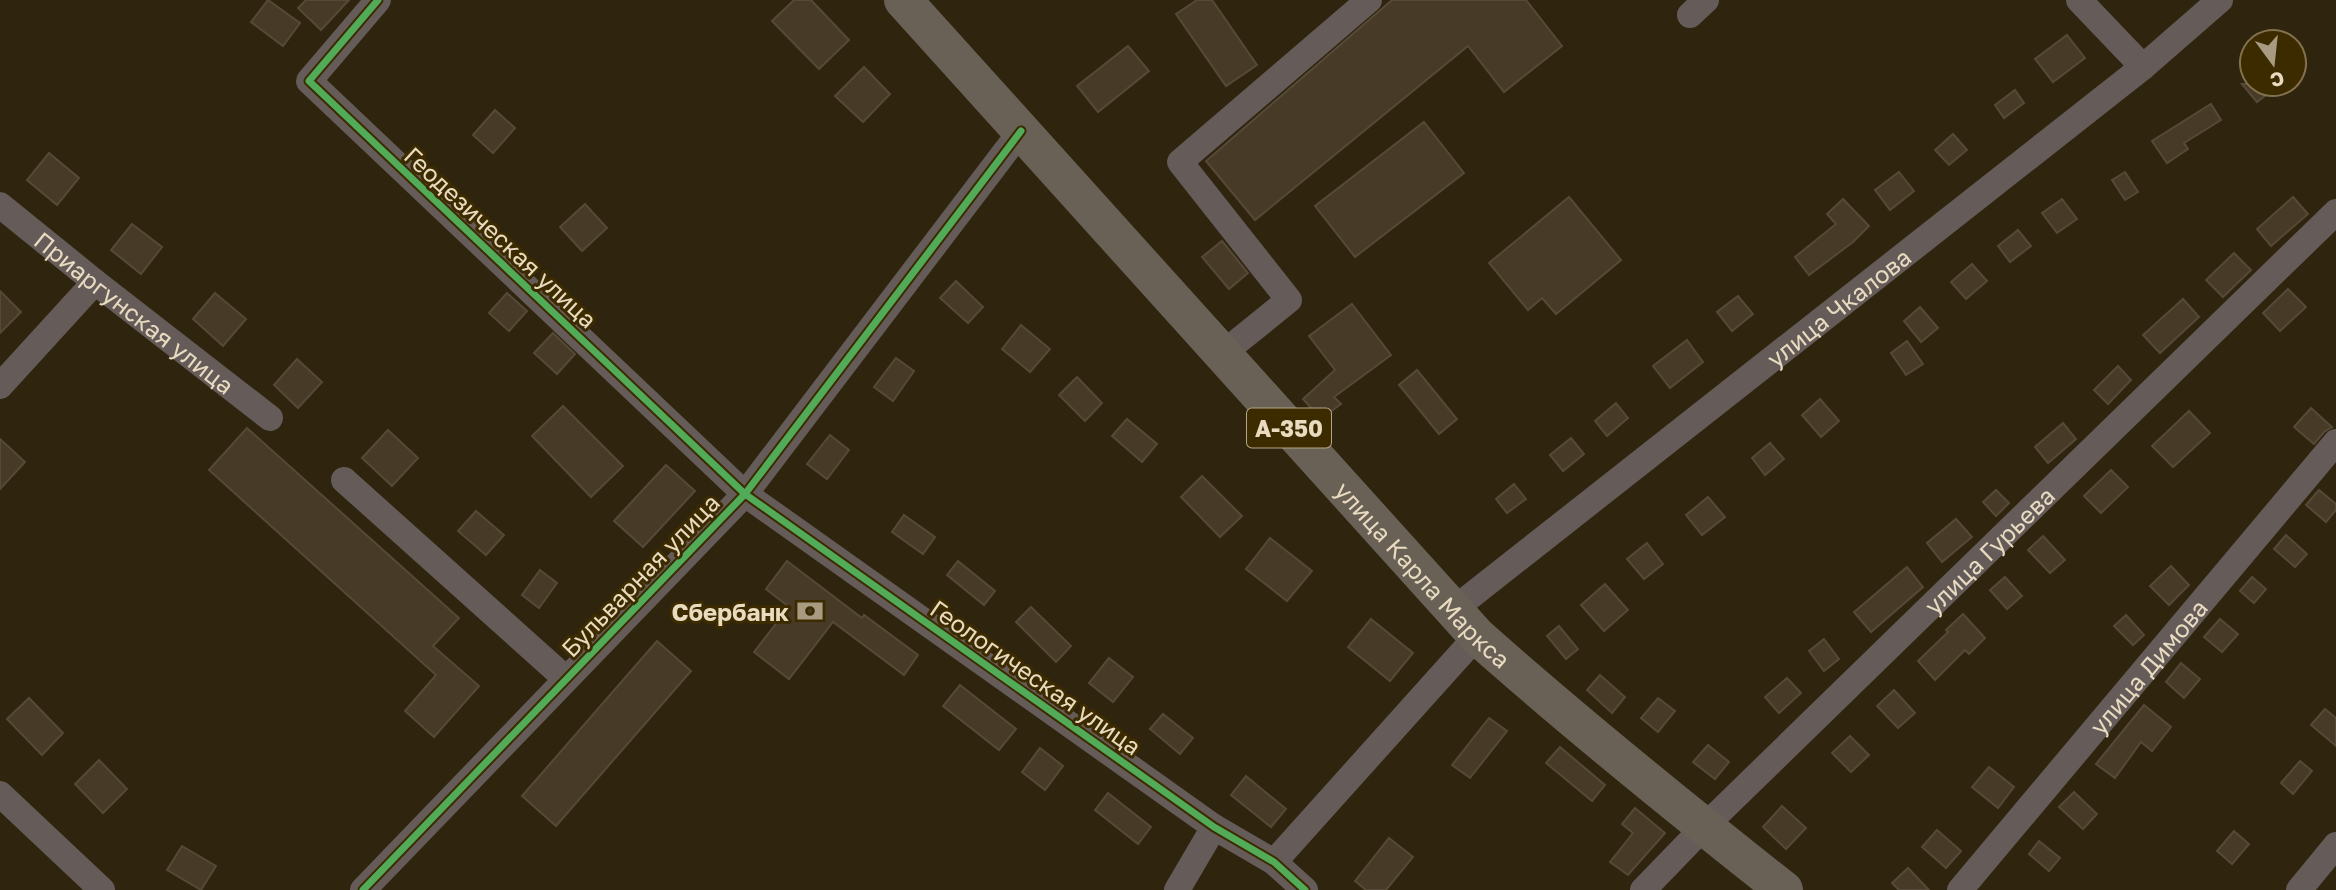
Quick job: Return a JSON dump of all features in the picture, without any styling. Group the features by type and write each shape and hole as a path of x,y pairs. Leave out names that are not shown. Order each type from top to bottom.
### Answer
{"highway":[{"name":"улица Карла Маркса","path":"903,0 1465,623 1522,676 1703,827 1784,890"}],"street":[{"name":"Геодезическая улица","path":"379,0 309,81 745,494"},
{"path":"1222,354 1289,300 1180,162 1369,0"},
{"path":"2079,0 2143,67"},
{"name":"улица Чкалова","path":"1274,862 1465,623 2143,67 2220,0"},
{"name":"Бульварная улица","path":"363,890 745,494 1021,131"},
{"name":"Приаргунская улица","path":"0,205 270,418"},
{"name":"улица Гурьева","path":"1643,890 1703,827 2336,212"},
{"path":"0,386 95,282"},
{"name":"улица Димова","path":"1960,890 2336,442"},
{"path":"344,480 566,679"},
{"name":"Геологическая улица","path":"745,494 1214,827 1274,862 1305,890"},
{"path":"0,794 102,890"},
{"path":"1177,890 1214,827"},
{"path":"2299,890 2336,845"}],"building":[{"path":"268,0 300,23 283,46 251,22"},
{"path":"306,0 349,0 321,30 298,8"},
{"path":"794,0 811,0 849,40 819,69 772,21"},
{"path":"1197,0 1212,0 1257,65 1226,86 1176,14"},
{"path":"1392,0 1526,0 1562,46 1504,92 1468,46 1255,220 1206,161"},
{"path":"2067,35 2085,58 2053,82 2035,59"},
{"path":"1128,46 1149,71 1098,112 1077,86"},
{"path":"864,67 890,94 863,122 835,96"},
{"path":"2015,90 2024,103 2004,118 1995,105"},
{"path":"2211,104 2221,120 2184,143 2188,149 2167,163 2152,141"},
{"path":"495,110 515,128 493,153 473,135"},
{"path":"1424,122 1464,173 1355,257 1315,206"},
{"path":"1953,134 1967,150 1949,165 1935,150"},
{"path":"49,153 79,178 57,205 27,180"},
{"path":"1899,172 1914,191 1890,210 1875,190"},
{"path":"2125,172 2138,192 2125,200 2112,180"},
{"path":"1569,197 1621,260 1556,314 1542,298 1528,310 1489,263"},
{"path":"2293,197 2308,214 2271,246 2257,229"},
{"path":"1843,199 1869,226 1853,242 1809,275 1795,257 1836,224 1827,214"},
{"path":"2062,199 2077,219 2057,233 2042,213"},
{"path":"585,204 607,228 582,251 560,227"},
{"path":"132,224 162,247 141,274 111,250"},
{"path":"2018,230 2031,246 2010,262 1998,246"},
{"path":"1222,241 1248,273 1229,289 1202,257"},
{"path":"2234,253 2251,270 2223,297 2206,280"},
{"path":"1972,264 1987,281 1966,299 1951,282"},
{"path":"956,281 983,307 968,323 940,298"},
{"path":"2288,289 2306,307 2280,331 2263,313"},
{"path":"0,291 21,312 0,333"},
{"path":"215,293 246,319 223,346 193,319"},
{"path":"507,293 527,311 509,331 489,313"},
{"path":"1738,296 1753,314 1732,331 1717,312"},
{"path":"2183,299 2199,317 2160,353 2143,335"},
{"path":"1352,304 1391,355 1334,397 1341,404 1321,419 1303,399 1335,370 1309,336"},
{"path":"1920,307 1938,328 1921,342 1904,321"},
{"path":"1021,325 1050,349 1030,372 1002,349"},
{"path":"553,333 575,354 557,374 534,353"},
{"path":"1687,340 1703,362 1670,388 1653,366"},
{"path":"1907,341 1923,364 1906,375 1891,353"},
{"path":"896,358 914,371 893,401 874,387"},
{"path":"297,359 322,382 298,408 274,385"},
{"path":"2118,366 2131,380 2108,404 2094,390"},
{"path":"1417,370 1457,419 1439,434 1399,385"},
{"path":"1077,377 1102,403 1085,421 1059,395"},
{"path":"1820,399 1839,421 1821,437 1802,415"},
{"path":"1616,403 1628,418 1607,436 1595,421"},
{"path":"563,406 623,466 591,497 532,436"},
{"path":"2311,408 2332,427 2314,444 2294,427"},
{"path":"2189,411 2210,433 2173,467 2152,446"},
{"path":"1127,419 1157,444 1142,462 1112,436"},
{"path":"2063,423 2076,439 2048,463 2035,447"},
{"path":"247,428 459,618 433,646 479,686 434,737 405,711 436,675 209,470"},
{"path":"388,430 418,458 392,486 362,458"},
{"path":"830,435 849,450 827,479 807,464"},
{"path":"1571,438 1584,454 1563,471 1550,455"},
{"path":"0,439 25,462 0,489"},
{"path":"1770,443 1784,459 1765,475 1752,458"},
{"path":"666,465 695,491 643,547 614,521"},
{"path":"2111,470 2128,487 2101,513 2084,496"},
{"path":"1202,476 1242,516 1220,537 1181,497"},
{"path":"1514,484 1526,499 1507,513 1496,499"},
{"path":"1996,490 2009,503 1996,516 1983,502"},
{"path":"2319,490 2336,504 2336,510 2326,522 2306,505"},
{"path":"1708,497 1725,517 1702,535 1686,515"},
{"path":"476,511 504,535 486,555 458,531"},
{"path":"904,515 935,537 923,554 892,532"},
{"path":"1956,519 1972,537 1942,562 1927,543"},
{"path":"2286,535 2307,554 2295,567 2274,549"},
{"path":"2043,536 2065,560 2050,573 2028,550"},
{"path":"1270,538 1312,571 1287,601 1246,569"},
{"path":"1647,543 1663,564 1644,579 1627,559"},
{"path":"787,561 862,618 864,615 918,655 904,675 833,622 789,679 754,652 789,607 766,589"},
{"path":"958,561 995,591 984,605 947,575"},
{"path":"2171,566 2189,585 2169,605 2150,586"},
{"path":"1907,567 1923,587 1871,632 1854,612"},
{"path":"540,570 557,583 539,608 522,595"},
{"path":"2005,577 2022,596 2007,609 1990,590"},
{"path":"2252,577 2266,589 2254,603 2240,591"},
{"path":"1605,584 1628,610 1604,631 1581,605"},
{"path":"1031,607 1071,646 1056,662 1016,622"},
{"path":"1963,614 1985,638 1969,654 1965,650 1935,680 1918,661"},
{"path":"2126,615 2144,635 2133,645 2114,626"},
{"path":"1371,619 1413,653 1390,681 1348,647"},
{"path":"2220,619 2238,634 2222,652 2204,637"},
{"path":"1559,626 1578,649 1566,659 1547,636"},
{"path":"1824,639 1839,659 1824,671 1809,651"},
{"path":"657,641 691,671 556,826 522,796"},
{"path":"1109,658 1133,677 1113,702 1089,683"},
{"path":"2181,663 2200,679 2184,698 2166,682"},
{"path":"1600,675 1625,697 1612,713 1587,690"},
{"path":"1787,678 1801,693 1779,713 1765,697"},
{"path":"960,685 1016,729 999,750 943,706"},
{"path":"1894,690 1915,713 1898,728 1877,706"},
{"path":"29,698 63,733 42,755 7,719"},
{"path":"1658,698 1675,711 1658,732 1641,718"},
{"path":"2144,705 2171,727 2152,751 2141,742 2115,778 2096,764"},
{"path":"2325,709 2336,718 2336,746 2311,725"},
{"path":"1163,714 1193,738 1180,754 1150,729"},
{"path":"1489,718 1507,731 1470,778 1452,765"},
{"path":"1850,736 1869,755 1851,772 1832,753"},
{"path":"1708,745 1729,762 1715,779 1693,762"},
{"path":"1560,747 1605,785 1592,801 1546,763"},
{"path":"1040,748 1063,766 1045,790 1022,772"},
{"path":"99,760 127,789 103,813 75,784"},
{"path":"2300,761 2312,771 2293,794 2281,783"},
{"path":"1989,767 2014,787 1998,808 1972,787"},
{"path":"1246,776 1286,809 1271,827 1231,795"},
{"path":"2074,792 2097,814 2083,829 2059,807"},
{"path":"1108,793 1151,827 1138,844 1095,810"},
{"path":"1782,806 1806,828 1786,849 1763,827"},
{"path":"1635,808 1665,833 1628,875 1610,862 1633,833 1622,824"},
{"path":"1937,830 1961,851 1946,868 1922,847"},
{"path":"2234,831 2249,844 2232,864 2217,851"},
{"path":"1389,838 1413,857 1386,890 1366,890 1355,881"},
{"path":"2039,841 2060,858 2049,871 2029,854"},
{"path":"182,846 216,866 201,890 167,870"},
{"path":"1908,868 1929,890 1899,890 1892,883"}],"cycle path":[{"path":"378,0 309,81 745,494 1214,827 1274,862 1305,890"},
{"path":"363,890 745,494 1021,131"}],"place":[{"name":"Сбербанк","path":"810,611"}]}
